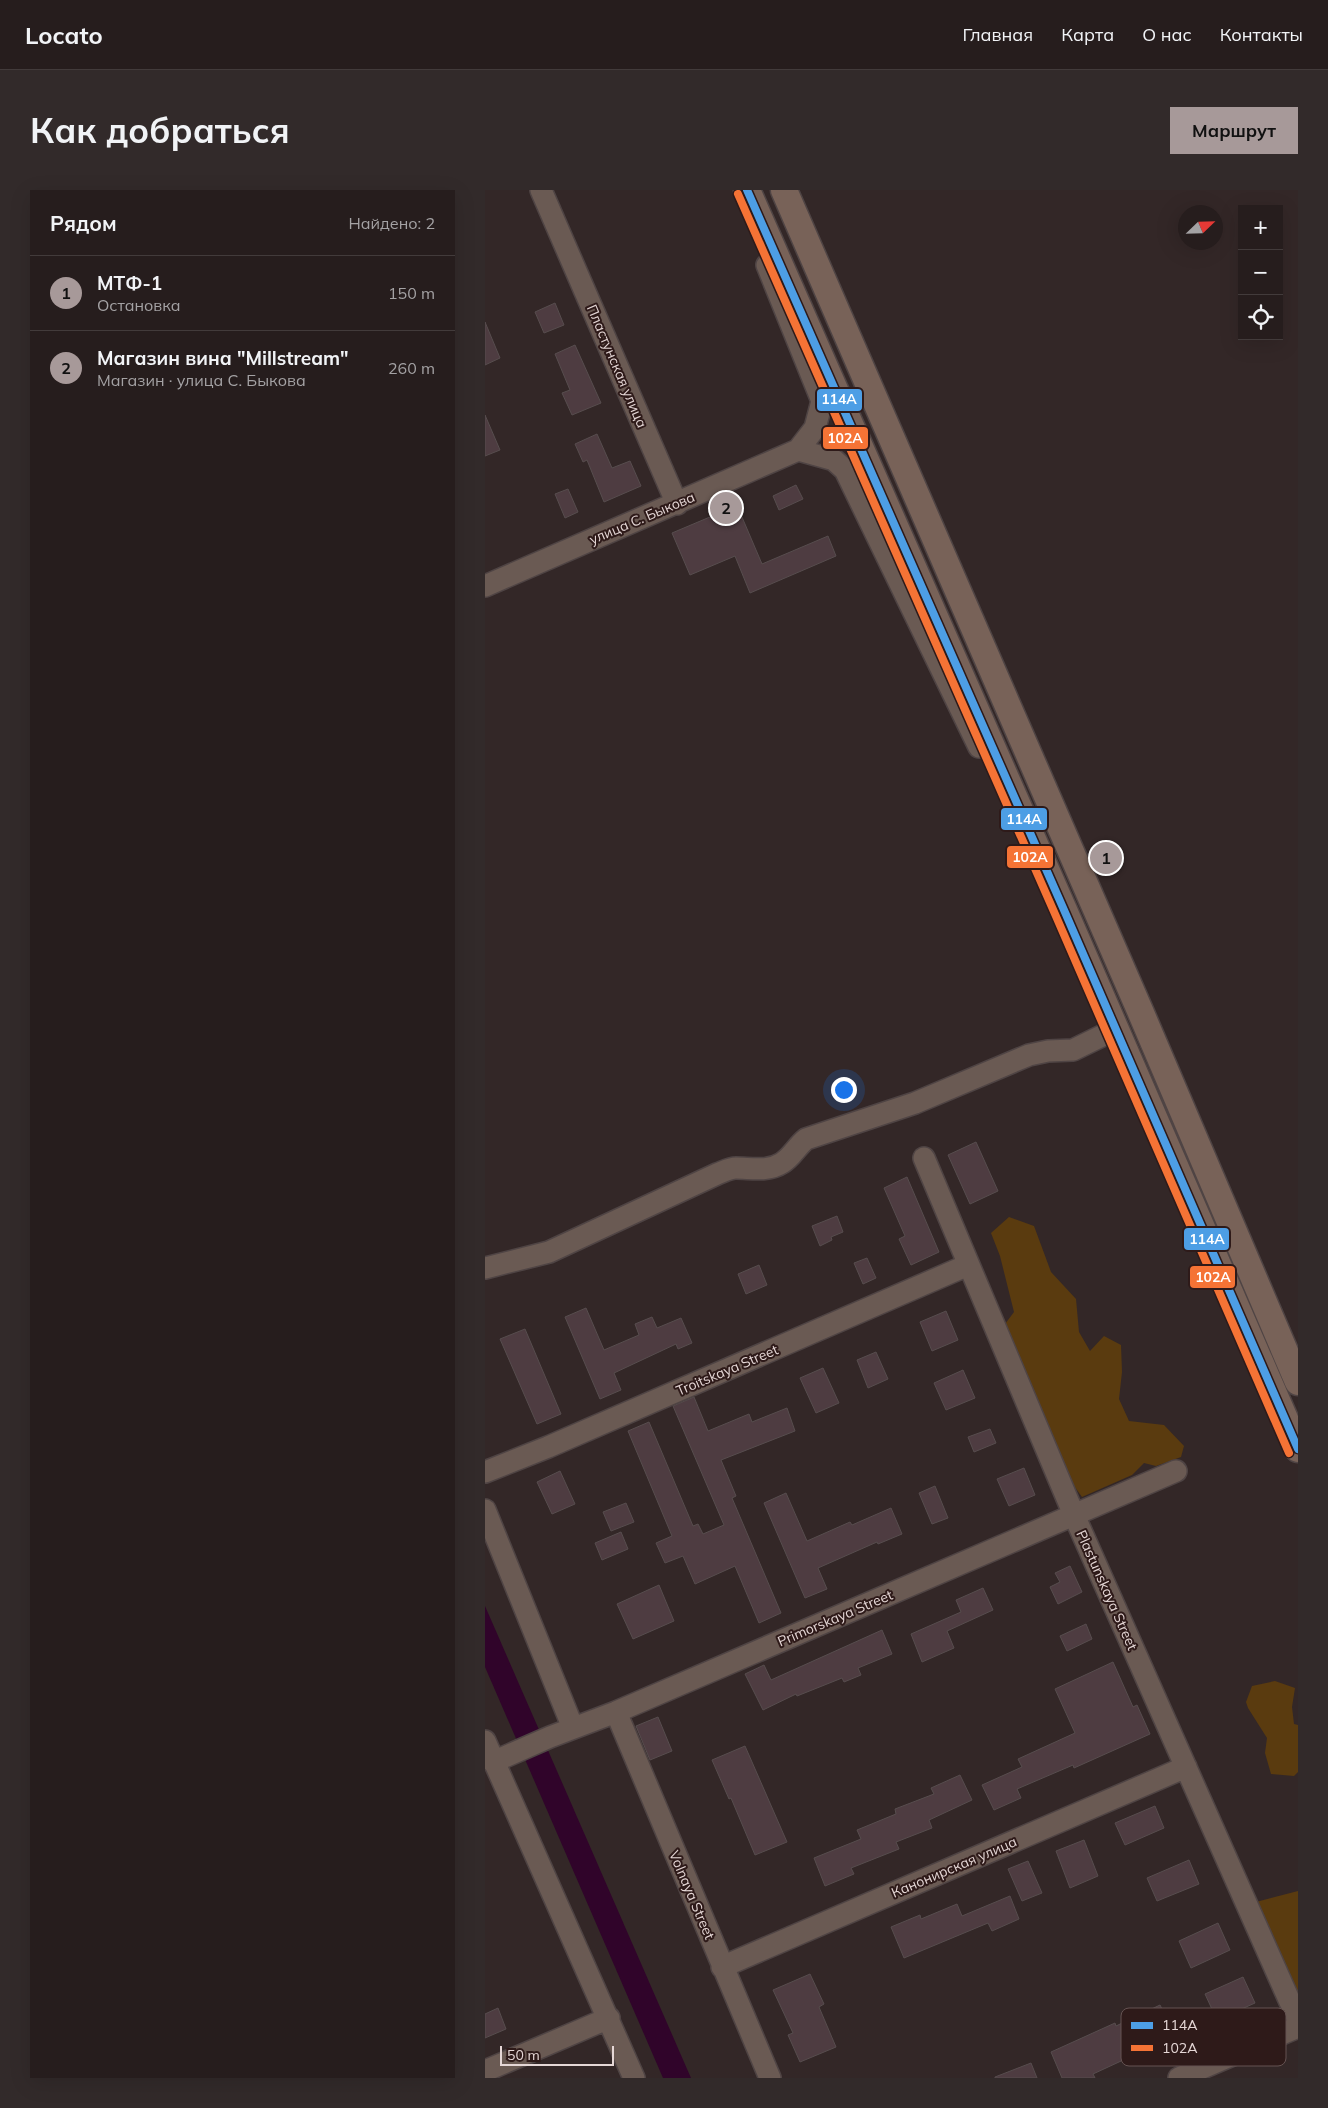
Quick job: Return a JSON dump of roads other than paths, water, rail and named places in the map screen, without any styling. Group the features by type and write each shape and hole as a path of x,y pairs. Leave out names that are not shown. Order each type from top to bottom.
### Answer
{"main road":[{"path":"747,190 1116,1029 1298,1449"},
{"path":"784,190 1141,1013 1298,1382"}],"street":[{"name":"Пластунская улица","path":"541,190 677,504"},
{"path":"736,190 822,401 815,428 798,450 834,460 845,470 999,788 1022,816"},
{"name":"улица С. Быкова","path":"487,581 677,504 798,450"},
{"path":"485,1268 549,1252 733,1168 766,1169 779,1165 788,1159 806,1139 915,1103 1029,1055 1048,1050 1073,1050 1116,1029"},
{"name":"Plastunskaya Street","path":"924,1158 1074,1515 1298,2020"},
{"name":"Troitskaya Street","path":"485,1472 548,1447 968,1265"},
{"name":"Primorskaya Street","path":"493,1762 550,1737 616,1712 1176,1471"},
{"path":"485,1510 573,1728"},
{"name":"Volnaya Street","path":"616,1712 770,2078"},
{"path":"485,1741 634,2078"},
{"name":"Канонирская улица","path":"722,1967 1186,1767"},
{"path":"485,2071 609,2018"},
{"path":"1286,2033 1298,2028"},
{"path":"1179,2078 1208,2066"}],"place":[{"name":"Магазин вина \"Millstream\"","path":"726,508"},
{"name":"МТФ-1","path":"1106,858"}]}
